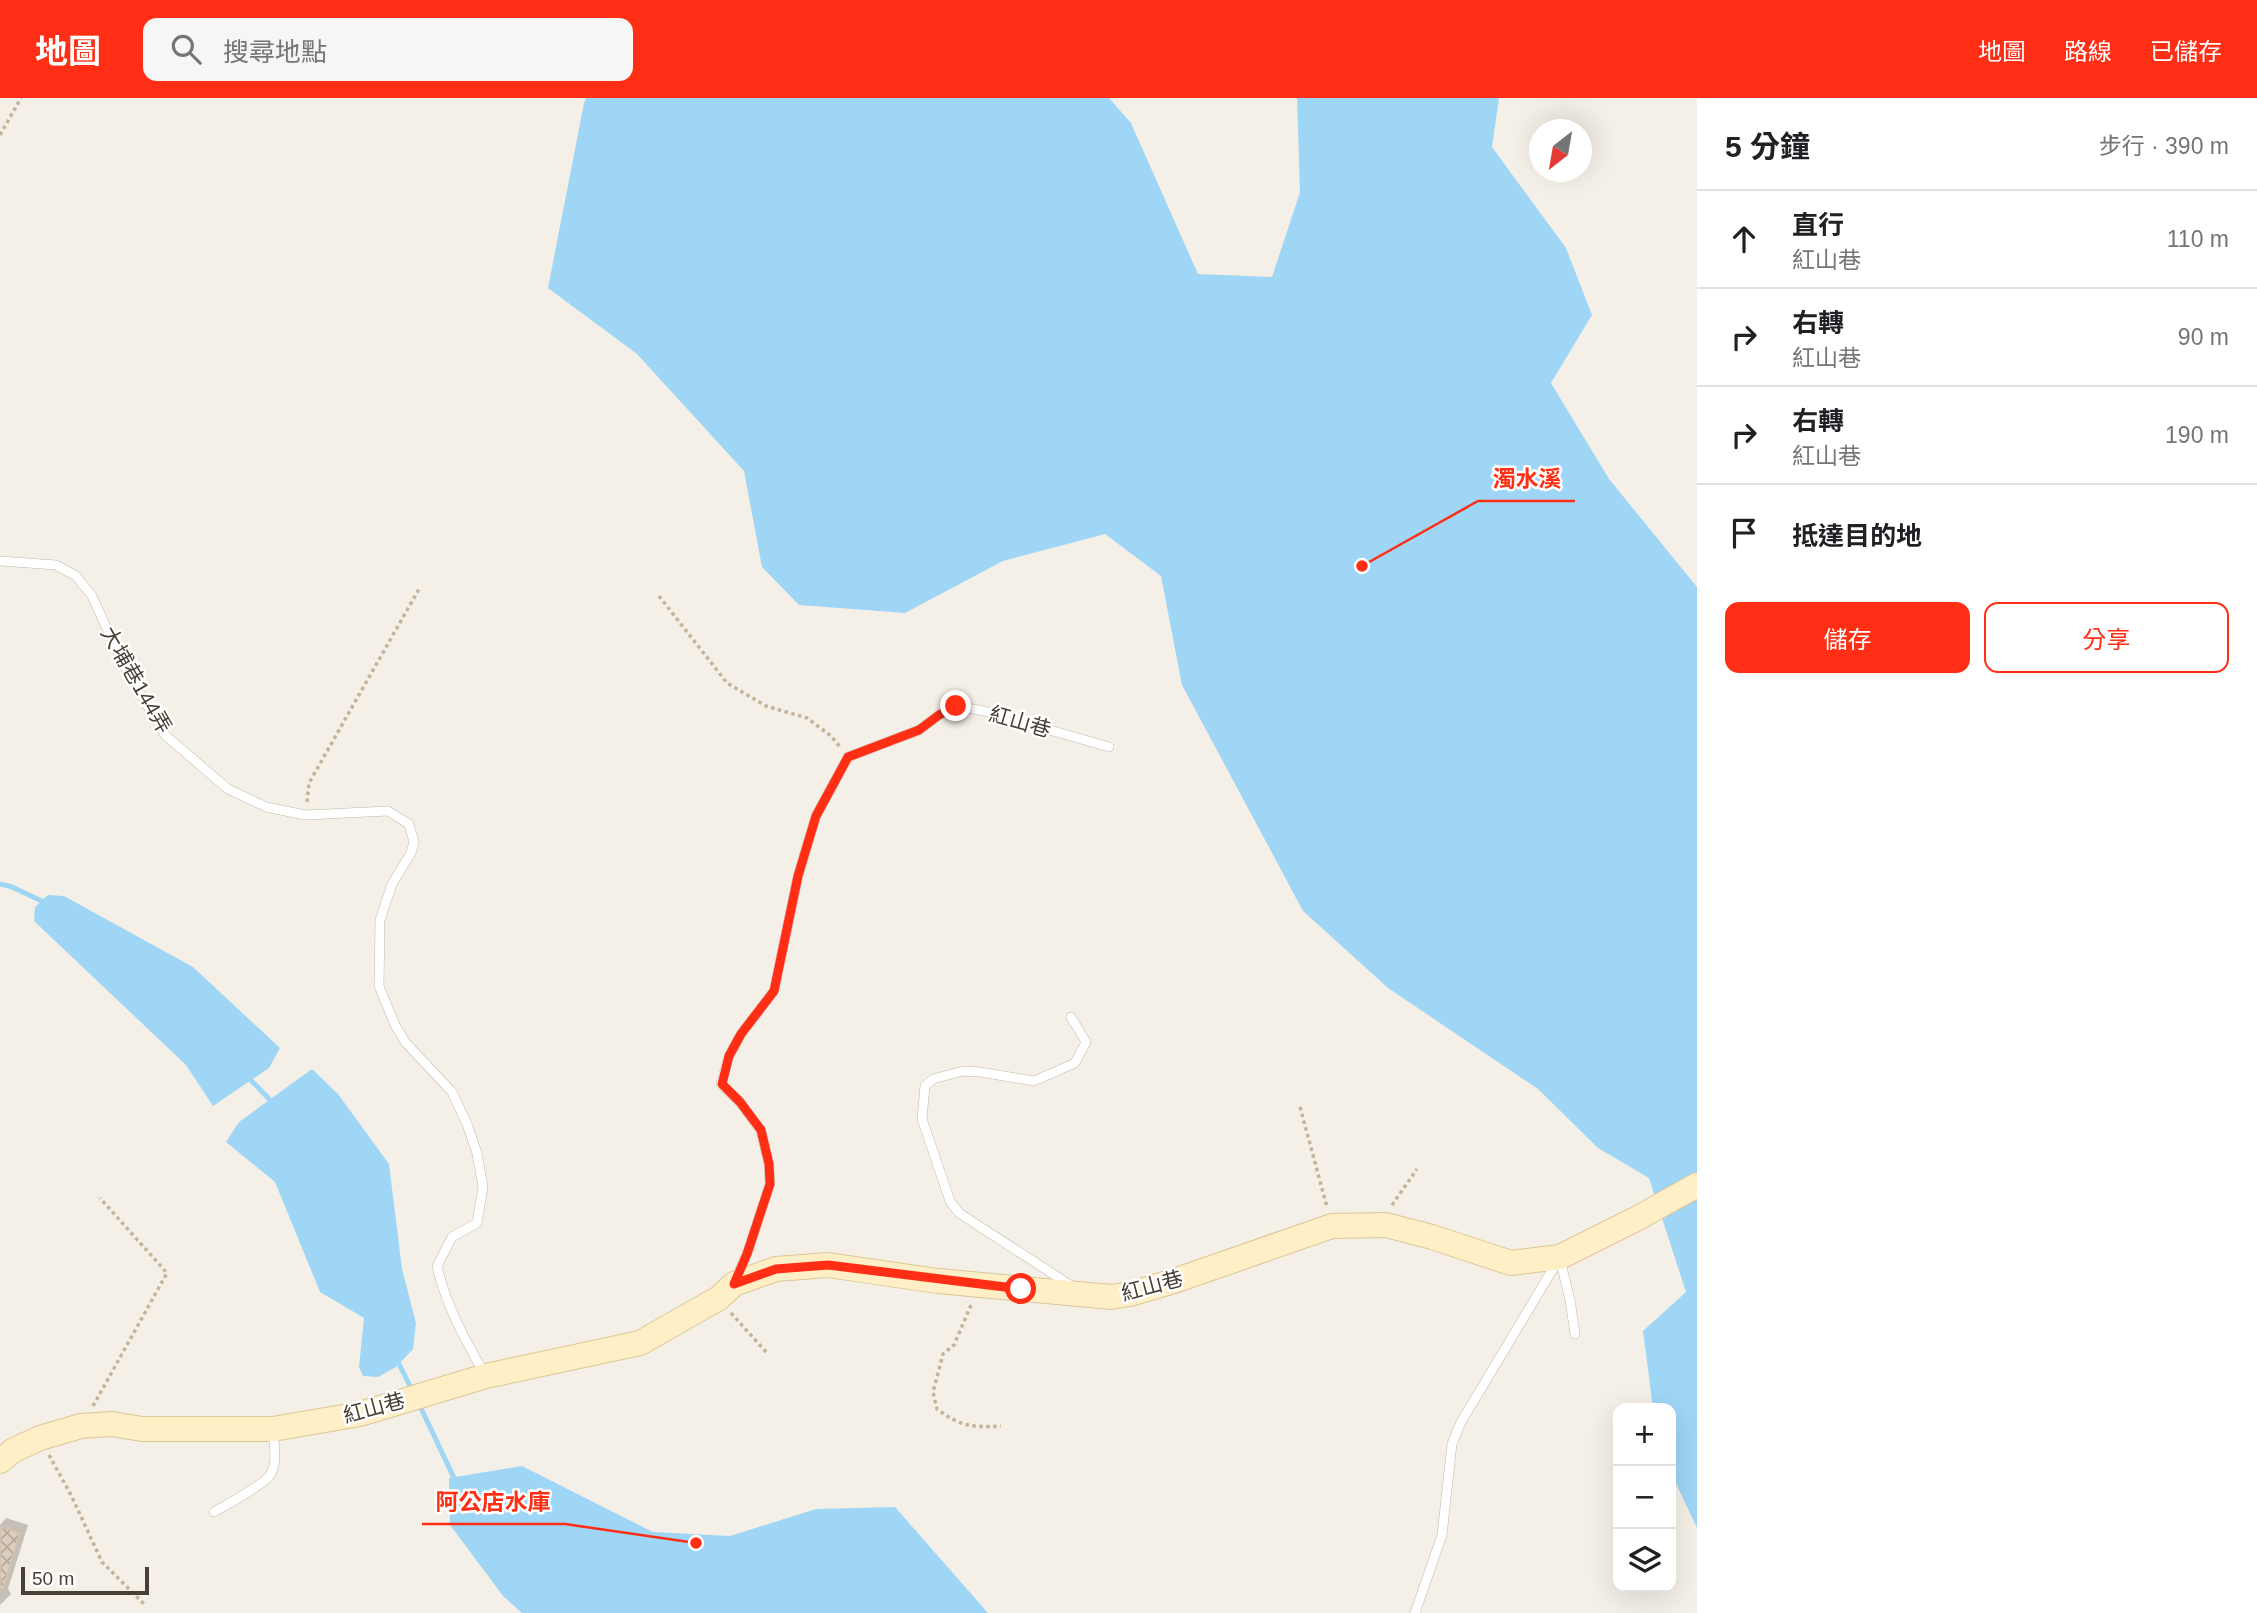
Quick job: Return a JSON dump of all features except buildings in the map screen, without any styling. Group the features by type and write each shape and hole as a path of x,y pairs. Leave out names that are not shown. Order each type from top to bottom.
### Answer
{"street":[{"name":"紅山巷","path":"0,1461 14,1450 40,1438 81,1426 112,1424 142,1429 273,1429 360,1414 486,1377 640,1343 726,1291 776,1269 828,1265 979,1285 1111,1297 1130,1294 1332,1226 1386,1225 1511,1263 1560,1257 1697,1185"}],"lane":[{"name":"大埔巷144弄","path":"0,561 56,565 76,576 92,596 124,666 165,735 228,789 266,807 305,815 388,811 409,824 413,832 411,853 392,884 380,920 379,986 395,1026 406,1043 453,1092 477,1153 483,1187 477,1223 452,1237 437,1266 454,1320 486,1377"},
{"name":"紅山巷","path":"848,757 919,730 956,706 984,711 1109,747"},
{"path":"726,1291 747,1254 770,1184 769,1164 761,1130 722,1084 729,1056 741,1034 774,991 798,876 816,816 848,757"},
{"path":"1071,1017 1086,1042 1075,1063 1034,1081 963,1071 933,1079 925,1086 922,1118 950,1201 959,1213 1083,1293"},
{"path":"1560,1257 1575,1334"},
{"path":"1416,1613 1442,1535 1452,1444 1461,1422 1560,1257"},
{"path":"214,1513 271,1475 275,1458 273,1429"}],"path":[{"path":"0,135 21,98"},
{"path":"305,815 309,783 419,589"},
{"path":"659,596 727,683 766,706 807,718 831,736 848,757"},
{"path":"1300,1107 1332,1226"},
{"path":"1392,1205 1417,1169"},
{"path":"81,1426 167,1273 100,1198"},
{"path":"979,1285 954,1345 943,1354 933,1392 937,1409 954,1422 978,1428 1001,1426"},
{"path":"726,1291 767,1353"},
{"path":"40,1438 71,1495 102,1562 145,1605"}],"water":[{"path":"586,98 1109,98 1131,123 1198,274 1272,277 1300,192 1297,98 1499,98 1492,147 1566,248 1592,315 1551,383 1609,479 1697,587 1697,1528 1676,1484 1676,1403 1652,1403 1643,1331 1686,1292 1649,1178 1598,1148 1538,1089 1388,988 1303,911 1182,685 1161,576 1105,534 1003,561 905,613 799,605 762,567 744,471 637,354 548,288"},
{"path":"48,895 64,896 193,967 280,1048 269,1068 213,1106 186,1065 34,921 35,907"},
{"path":"312,1069 338,1094 389,1164 402,1269 416,1323 413,1349 396,1367 378,1377 363,1376 359,1367 364,1318 320,1292 275,1182 226,1142 239,1122"},
{"path":"522,1466 653,1532 730,1536 816,1509 895,1507 988,1613 522,1613 503,1596 450,1525 449,1478"}],"waterway":[{"path":"0,884 48,904"},
{"path":"246,1075 273,1103"},
{"path":"396,1358 412,1390"},
{"path":"418,1402 456,1482"}],"place":[{"name":"濁水溪","path":"1362,566"},
{"name":"阿公店水庫","path":"696,1543"}],"route":[{"path":"956,706 919,730 848,757 816,816 798,876 774,991 741,1034 729,1056 722,1084 761,1130 769,1164 770,1184 734,1284 776,1269 828,1265 938,1281 1021,1289"}]}
